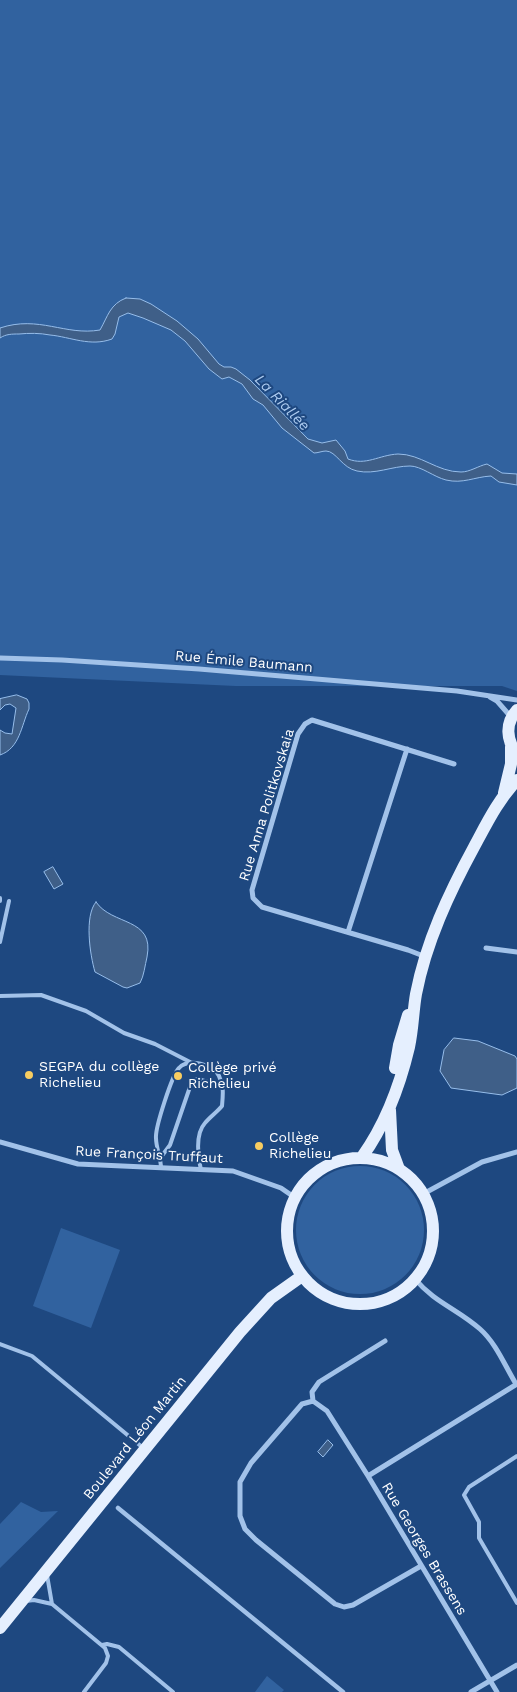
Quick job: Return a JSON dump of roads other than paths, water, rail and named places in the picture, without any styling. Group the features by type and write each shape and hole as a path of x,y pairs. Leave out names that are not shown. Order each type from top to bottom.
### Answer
{"main road":[{"path":"504,794 514,750 508,737 508,727 514,714"},
{"path":"399,1169 392,1150 390,1106 399,1045 406,1020 416,995 438,920 454,885 495,807 517,780"},
{"path":"362,1158 390,1106"},
{"path":"362,1158 381,1161 399,1169 412,1180 423,1194 431,1215 432,1238 427,1260 415,1279 399,1293 379,1301 358,1304 336,1300 317,1290 302,1276 292,1258 287,1237 288,1217 294,1197 306,1180 322,1168 341,1160 362,1158"},
{"name":"Boulevard Léon Martin","path":"0,1628 240,1332 271,1298 302,1276"}],"street":[{"name":"Rue Émile Baumann","path":"0,658 199,669 457,691 517,700"},
{"path":"486,695 498,701 514,714"},
{"name":"Rue Anna Politkovskaia","path":"426,957 262,907 253,898 252,890 298,734 305,724 312,720 454,764"},
{"path":"348,932 407,749"},
{"path":"486,948 517,952"},
{"name":"Rue François Truffaut","path":"0,1142 78,1164 233,1171 281,1188 294,1197"},
{"path":"423,1194 482,1162 517,1152"},
{"path":"415,1279 425,1291 488,1336 517,1384"},
{"path":"313,1402 312,1392 319,1382 384,1341"},
{"name":"Rue Georges Brassens","path":"498,1692 368,1476 517,1384"},
{"path":"368,1476 327,1411 313,1402 302,1404 251,1463 240,1482 240,1516 245,1529 256,1540 335,1604 344,1607 353,1605 421,1566"},
{"path":"118,1508 343,1692"},
{"path":"471,1692 517,1665"}],"lane":[{"path":"0,942 8,901"},
{"path":"0,996 42,994 86,1011 124,1033 155,1044 190,1062 206,1065 218,1073 224,1087 222,1106 204,1124 201,1130 198,1155 201,1170"},
{"path":"161,1168 155,1137 164,1104 179,1067 190,1062"},
{"path":"160,1157 170,1146 192,1082 198,1079 224,1087"},
{"path":"0,1344 32,1356 145,1449"},
{"path":"517,1456 469,1487 464,1495 479,1522 479,1538 517,1603"},
{"path":"48,1569 47,1579 52,1604"},
{"path":"21,1602 34,1600 52,1604 105,1648 108,1656 106,1663 84,1692"},
{"path":"102,1645 107,1644 119,1647 173,1692"}],"place":[{"name":"SEGPA du collège Richelieu","path":"29,1075"},
{"name":"Collège privé Richelieu","path":"178,1076"},
{"name":"Collège Richelieu","path":"259,1146"}],"water label":[{"name":"La Riallée","path":"282,403"}]}
